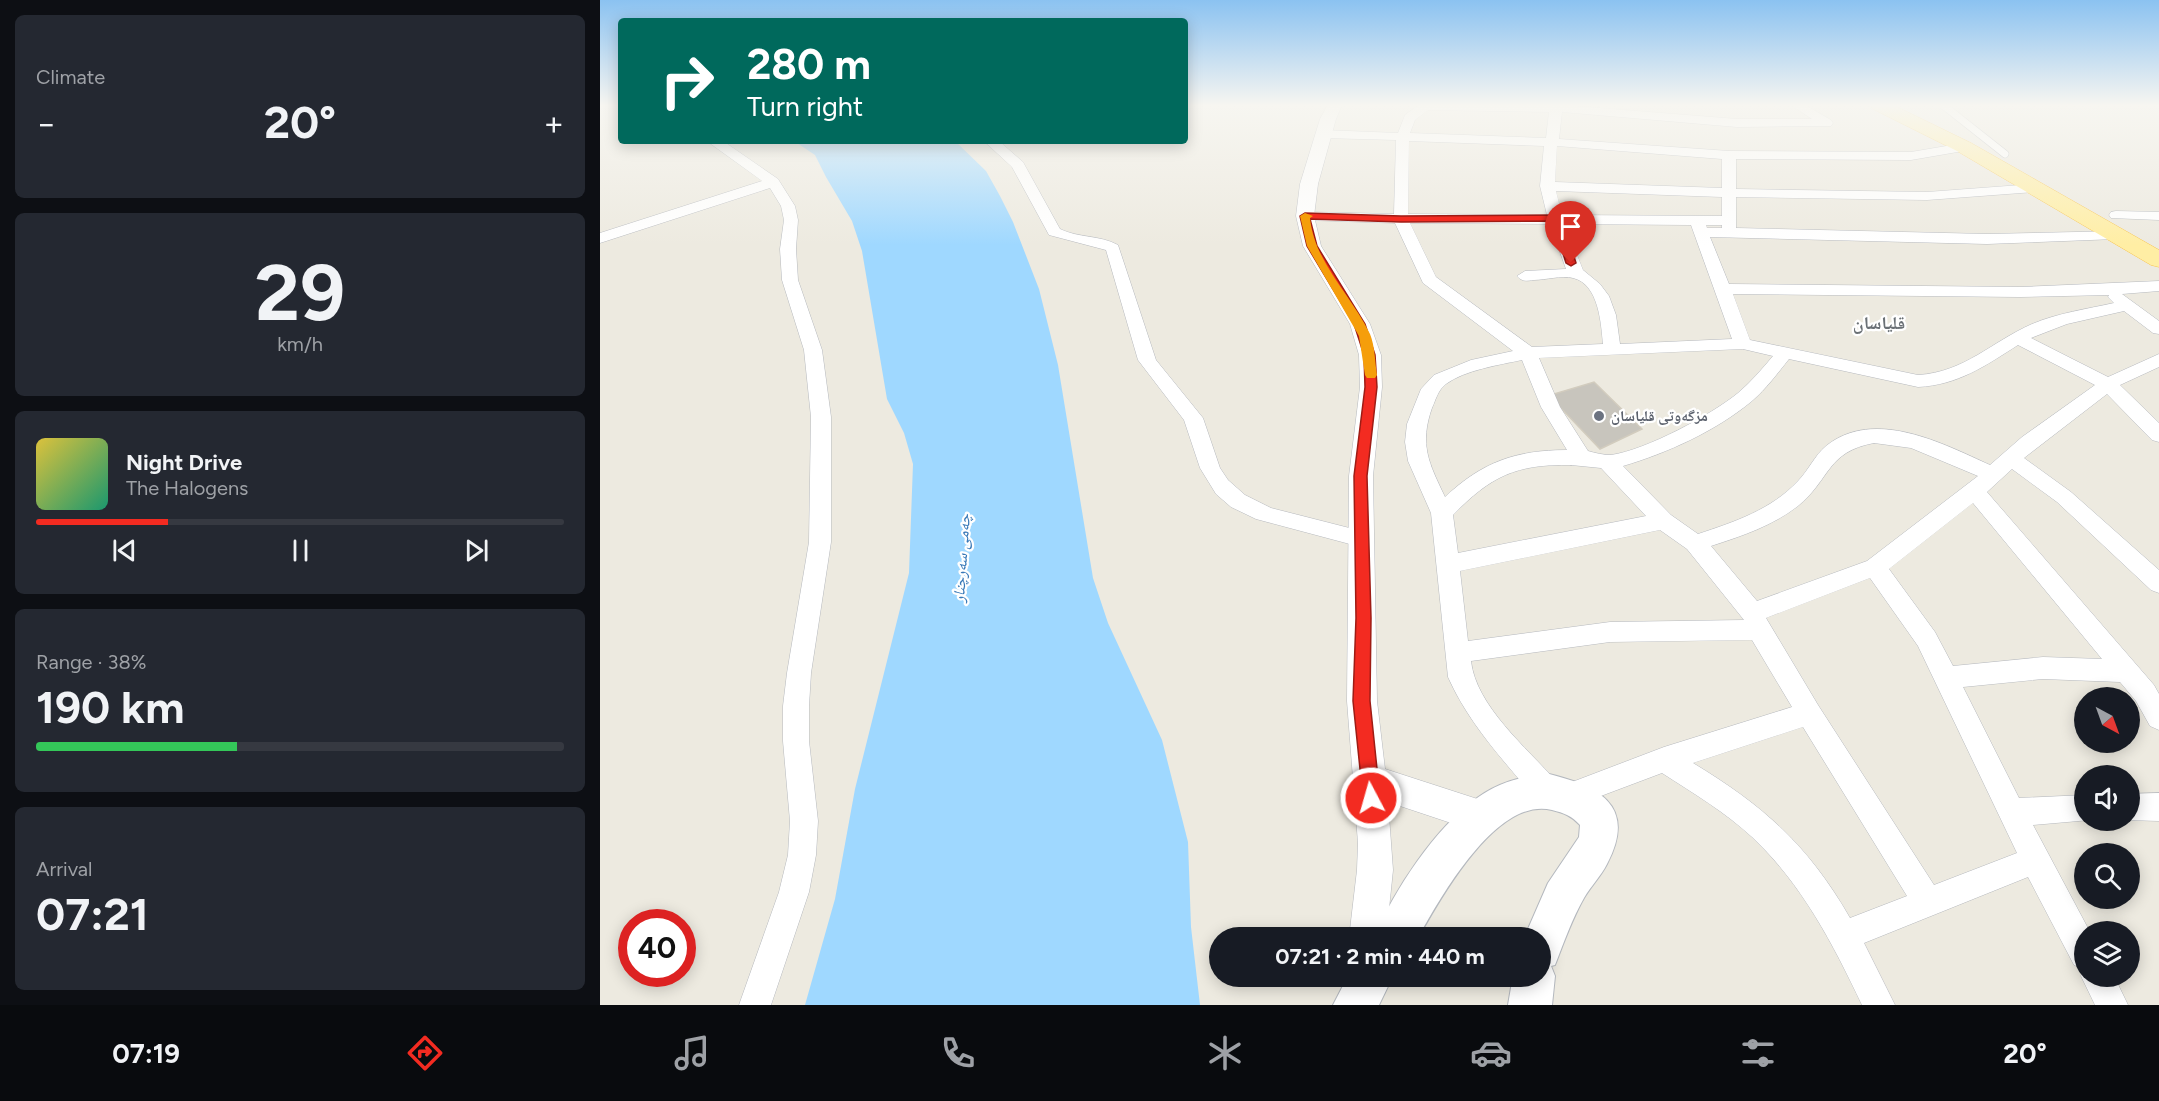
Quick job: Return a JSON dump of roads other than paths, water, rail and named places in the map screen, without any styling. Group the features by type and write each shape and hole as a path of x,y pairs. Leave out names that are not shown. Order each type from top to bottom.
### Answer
{"main road":[{"path":"1972,152 2035,188 2159,241"},
{"path":"2001,152 2116,224 2159,260"},
{"path":"1402,927 1449,850 1484,817 1516,797 1529,792 1558,793 1591,809 1598,819 1599,832 1593,850 1571,881 1548,927"},
{"path":"1530,1005 1532,987"}],"street":[{"path":"730,152 773,182 788,206 791,220 788,249 790,280 810,340 818,381 821,417 820,532 816,575 798,673 796,706 796,741 804,821 802,855 794,892 755,1005"},
{"path":"1003,152 1018,165 1054,232 1065,237 1099,241 1113,248 1147,360 1156,375 1193,418 1201,435 1211,471 1221,488 1238,502 1260,512 1362,539"},
{"path":"1318,152 1305,198 1306,231 1316,255 1360,324 1368,348 1371,387 1360,476 1364,618 1362,701 1374,816 1375,870 1368,927"},
{"path":"1403,152 1401,219 1420,267 1429,280 1528,353 1542,393 1558,423 1582,458"},
{"path":"1550,152 1547,186 1576,273"},
{"path":"1729,227 1729,191 1735,152"},
{"path":"1860,152 1911,156 1935,152"},
{"path":"600,238 773,182"},
{"path":"1547,186 1796,195 1927,196 2035,188"},
{"path":"1305,216 1401,219 1557,218 1987,239 2116,224 2159,216"},
{"path":"1699,226 1743,344"},
{"path":"1525,276 1576,273 1592,283 1604,304 1612,349"},
{"path":"1723,289 2020,292 2159,286"},
{"path":"2106,290 2159,329"},
{"path":"1809,713 1558,793 1472,700 1460,677 1442,513 1418,461 1415,442 1417,424 1430,389 1440,379 1477,364 1528,353 1743,344 1918,381 1932,381 1965,372 2019,339 2060,321 2127,305"},
{"path":"2019,339 2108,384 2159,435"},
{"path":"1442,513 1465,491 1491,472 1530,460 1582,458 1607,462 1633,457 1669,441 1743,399 1762,381 1785,353"},
{"path":"1456,653 1610,632 1756,621 1875,567 1922,528 1975,491 1991,474 2029,442 2108,384 2159,360"},
{"path":"1695,543 1750,524 1773,513 1807,485 1834,450 1851,441 1868,437 1890,437 1924,445 1991,474"},
{"path":"2011,458 2064,497 2159,584"},
{"path":"1607,462 1663,521 1695,543 1756,621 1809,713 1928,902"},
{"path":"1975,491 2145,693 2159,718"},
{"path":"1449,564 1663,521"},
{"path":"1875,567 1927,639 2034,860 2074,934"},
{"path":"1946,678 2043,668 2126,671"},
{"path":"1664,760 1731,803 1772,836 1799,867 1844,936 1879,1005"},
{"path":"1370,780 1484,817"},
{"path":"2140,808 2159,807"},
{"path":"2012,812 2074,809"},
{"path":"1844,936 2034,860"},
{"path":"2103,987 2112,1005"}],"water":[{"name":"چەمی سەرچنار","path":"810,152 966,152 986,171 1013,222 1039,289 1058,365 1093,578 1108,623 1162,740 1188,842 1191,927 1200,1005 805,1005 835,899 855,789 909,573 913,464 904,433 887,399 862,251 852,221 815,155"}],"place":[{"name":"مزگەوتی قلیاسان","path":"1599,416"}],"district":[{"name":"قلياسان","path":"1879,323"}]}
